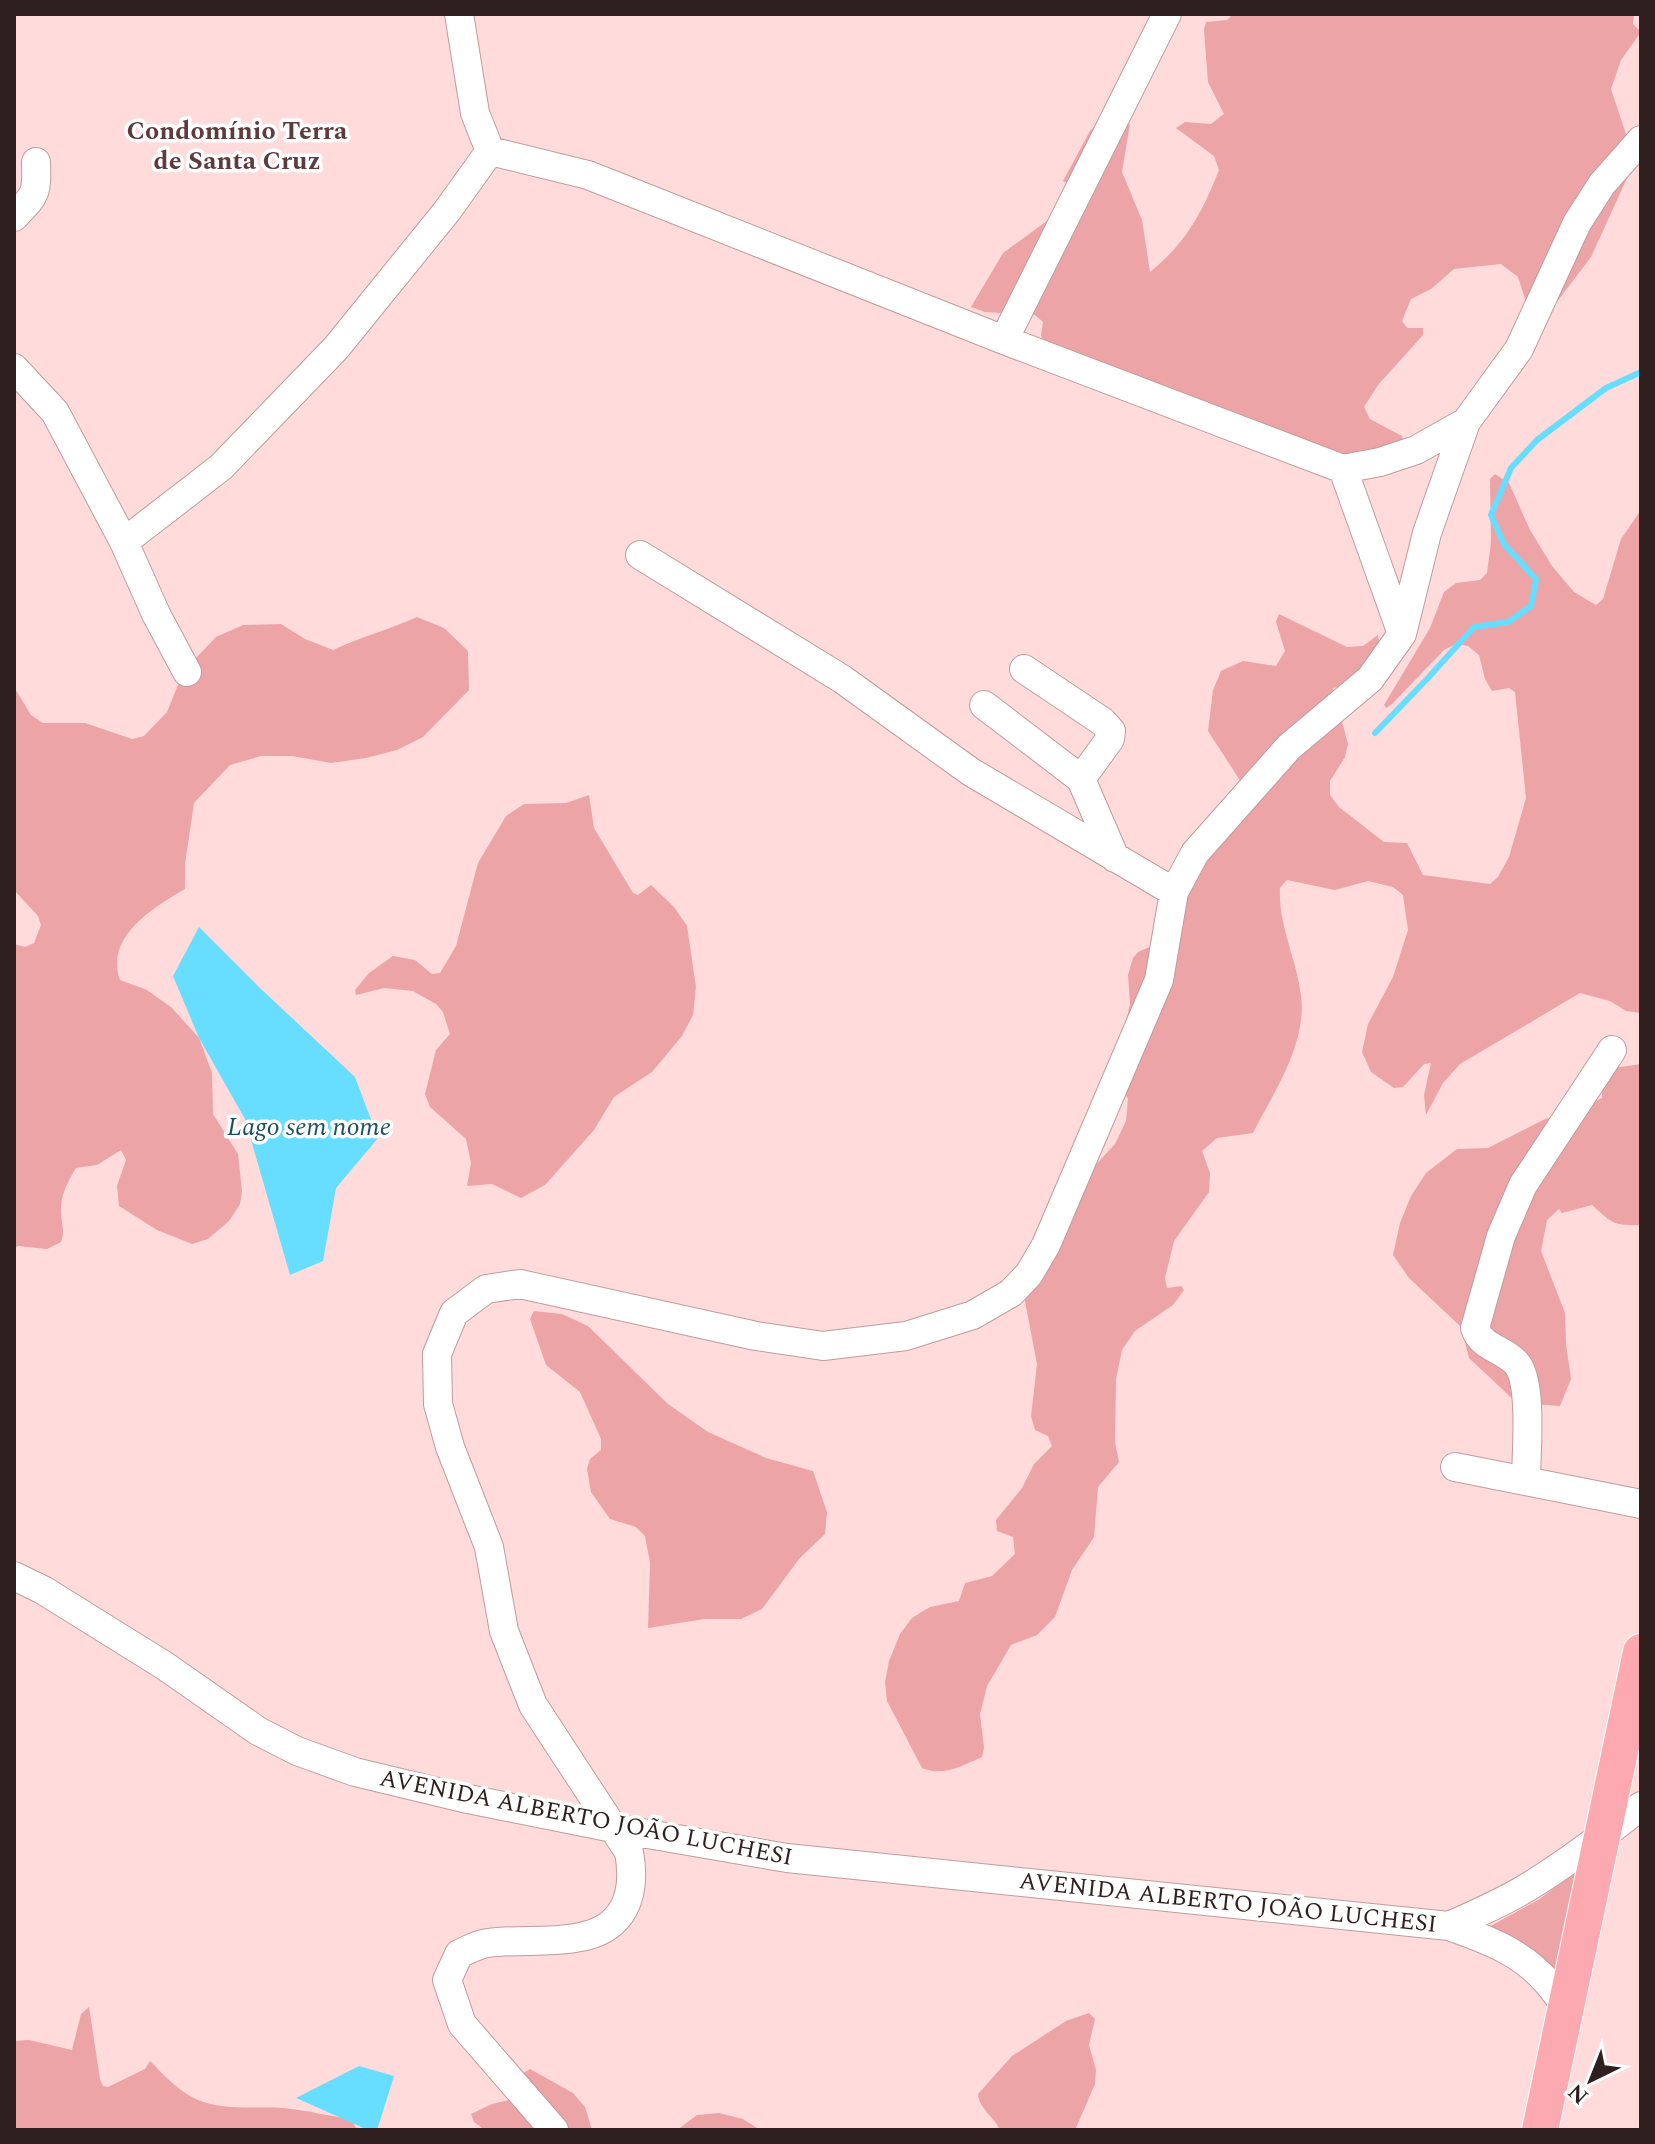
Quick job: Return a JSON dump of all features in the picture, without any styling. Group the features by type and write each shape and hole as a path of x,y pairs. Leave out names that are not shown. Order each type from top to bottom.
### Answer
{"main road":[{"path":"1540,2130 1641,1652"}],"street":[{"path":"459,14 475,113 490,151"},
{"path":"1004,340 1167,14"},
{"path":"554,2130 462,2024 447,1980 459,1954 485,1943 577,1938 602,1929 621,1916 629,1898 633,1874 629,1852 533,1705 504,1631 489,1547 450,1447 438,1404 437,1354 454,1313 486,1289 520,1284 756,1336 823,1346 906,1336 973,1315 1011,1293 1029,1274 1046,1245 1159,980 1174,892 1195,853 1289,747 1370,679 1402,634 1427,533 1466,422 1519,349 1577,223 1602,184 1641,140"},
{"path":"490,151 588,175 1004,340 1343,469 1380,462 1416,450 1466,422"},
{"path":"124,542 221,467 336,348 447,211 490,151"},
{"path":"14,217 34,196 37,187 36,162"},
{"path":"14,368 55,412 124,542 156,614 187,672"},
{"path":"1343,469 1402,634"},
{"path":"640,555 842,679 971,772 1174,892"},
{"path":"1024,669 1103,722 1111,731 1110,739 1081,779"},
{"path":"984,705 1081,779 1115,858"},
{"path":"1526,1481 1527,1395 1524,1378 1519,1366 1485,1343 1475,1328 1501,1236 1523,1185 1612,1050"},
{"path":"1455,1467 1641,1504"},
{"name":"AVENIDA ALBERTO JOÃO LUCHESI","path":"14,1576 43,1590 165,1666 258,1731 297,1751 371,1776 613,1828 787,1858 1449,1926 1493,1942 1521,1957 1548,1983 1567,2009"},
{"path":"1449,1926 1522,1891 1641,1806"}],"shaded area":[{"path":"1233,14 1634,14 1633,24 1641,32 1621,60 1611,89 1626,134 1619,162 1633,165 1591,257 1544,319 1527,305 1518,277 1501,264 1454,269 1431,289 1411,299 1402,321 1407,328 1423,328 1423,335 1378,385 1364,407 1370,419 1402,436 1404,443 1399,450 1316,460 1044,344 1041,335 1043,322 1035,315 985,312 971,307 1003,253 1062,210 1067,183 1063,181 1090,131 1100,121 1115,127 1130,124 1122,172 1142,220 1150,272 1174,250 1199,214 1219,170 1214,156 1176,128 1185,122 1211,124 1224,114 1208,82 1204,30 1206,22 1227,20"},
{"path":"1495,474 1509,483 1530,530 1552,566 1574,592 1596,605 1603,599 1621,539 1641,510 1641,1013 1626,1011 1610,1001 1580,993 1460,1064 1443,1083 1426,1115 1424,1095 1431,1063 1424,1064 1403,1087 1394,1088 1371,1072 1362,1052 1368,1024 1393,977 1408,930 1403,895 1393,887 1368,881 1335,890 1287,880 1280,888 1280,902 1296,969 1302,1014 1294,1050 1253,1133 1217,1138 1202,1151 1210,1173 1209,1192 1174,1241 1165,1278 1167,1288 1181,1286 1184,1290 1173,1305 1135,1331 1122,1350 1116,1379 1115,1442 1119,1462 1098,1487 1094,1537 1072,1570 1055,1617 1037,1635 1011,1645 987,1686 980,1714 984,1748 982,1757 945,1771 922,1768 887,1701 885,1682 889,1661 900,1634 912,1618 930,1607 959,1601 965,1583 992,1576 1015,1554 1013,1537 997,1531 996,1520 1022,1488 1034,1464 1052,1446 1048,1436 1035,1430 1031,1416 1037,1364 1023,1291 1081,1181 1115,1144 1126,1121 1128,1099 1114,1075 1130,1004 1128,975 1133,958 1138,952 1161,942 1243,785 1208,731 1213,690 1221,671 1243,661 1276,666 1285,651 1276,622 1279,614 1347,647 1363,646 1378,635 1380,649 1357,684 1333,688 1348,744 1345,757 1330,781 1330,795 1339,807 1384,842 1407,843 1423,875 1490,884 1498,877 1509,857 1526,798 1515,692 1509,688 1492,691 1485,679 1479,655 1468,646 1456,644 1444,650 1392,704 1386,708 1384,705 1430,628 1444,592 1456,583 1480,580 1487,573 1491,542 1490,479"},
{"path":"417,617 444,628 468,651 469,690 423,737 397,750 331,763 292,756 261,756 230,765 194,803 185,864 185,889 135,925 119,950 117,964 120,980 147,990 172,1008 199,1038 212,1073 213,1114 238,1154 242,1191 240,1204 229,1221 208,1239 192,1244 157,1230 119,1206 117,1186 126,1160 121,1150 97,1165 76,1168 62,1201 61,1242 47,1249 14,1248 14,944 25,947 34,943 41,925 38,916 14,890 14,687 31,715 43,723 85,723 132,739 144,736 167,712 178,685 193,661 216,637 243,625 281,624 305,639 333,650"},
{"path":"589,795 594,828 633,893 638,895 651,885 674,907 687,926 696,987 693,1015 682,1036 652,1072 614,1097 594,1130 545,1185 521,1198 492,1184 467,1186 471,1163 466,1139 430,1107 425,1094 436,1050 450,1034 443,1012 436,1004 413,991 384,988 356,995 355,990 369,973 393,956 415,960 432,974 440,973 456,946 478,863 506,816 524,804 566,803"},
{"path":"1641,1064 1641,1225 1614,1222 1592,1205 1562,1213 1559,1209 1547,1220 1541,1251 1565,1313 1571,1379 1560,1406 1517,1403 1469,1358 1461,1327 1409,1278 1393,1255 1400,1223 1411,1196 1426,1173 1457,1149 1488,1148 1545,1119 1569,1113 1602,1098 1602,1081 1614,1068"},
{"path":"534,1311 562,1314 588,1326 668,1404 708,1432 766,1458 813,1471 827,1512 825,1534 799,1559 762,1609 741,1619 705,1619 648,1628 650,1563 645,1536 636,1527 610,1519 591,1492 587,1469 590,1459 601,1450 601,1439 580,1392 546,1365 530,1319"},
{"path":"1586,1865 1558,1980 1487,1928 1538,1900"},
{"path":"89,2007 103,2086 108,2087 145,2069 150,2061 172,2083 198,2100 229,2107 292,2109 351,2119 357,2130 14,2130 14,2041 29,2040 72,2050 81,2014"},
{"path":"1089,2013 1095,2019 1089,2045 1096,2070 1095,2084 1075,2130 1000,2130 981,2104 978,2094 1012,2056 1066,2021"},
{"path":"530,2069 573,2093 585,2107 592,2130 485,2130 474,2122 471,2114 492,2104 517,2098 522,2074"},
{"path":"719,2113 743,2119 760,2130 677,2130 697,2115"}],"water":[{"name":"Lago sem nome","path":"199,927 355,1077 378,1138 336,1188 323,1261 290,1275 245,1119 199,1038 173,976"},
{"path":"359,2066 394,2076 377,2130 368,2130 296,2098"}],"waterway":[{"path":"1375,733 1474,627 1508,622 1531,606 1536,579 1504,544 1491,515 1511,468 1537,440 1606,388 1641,372"}],"district":[{"name":"Condomínio Terra de Santa Cruz","path":"237,146"}]}
